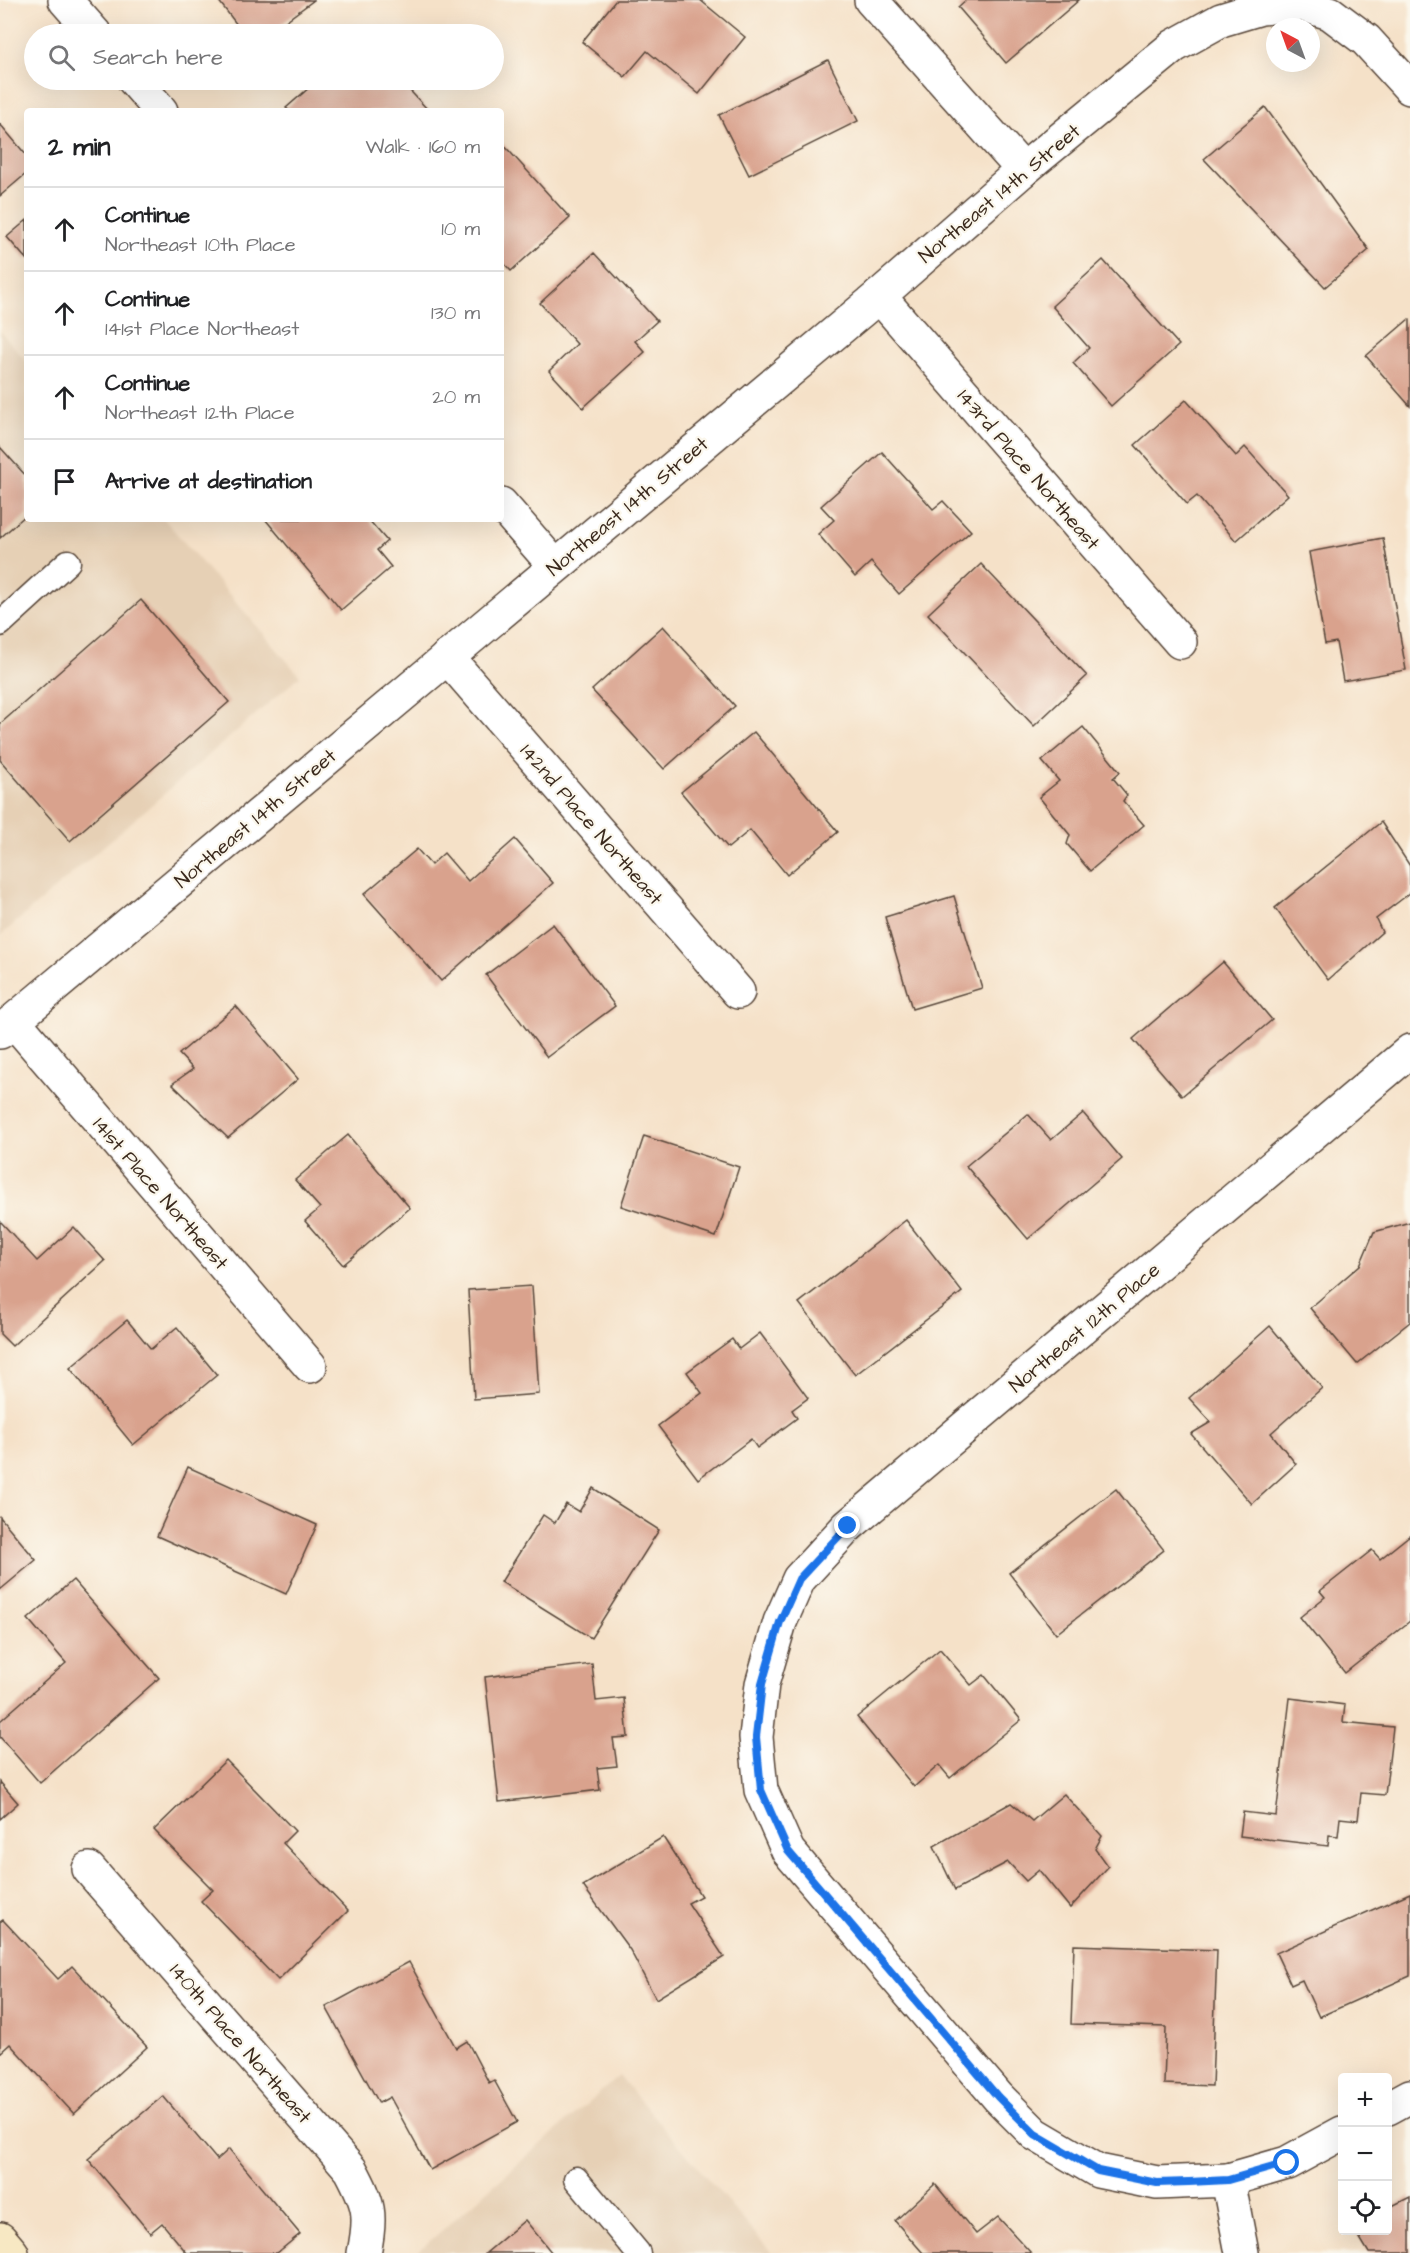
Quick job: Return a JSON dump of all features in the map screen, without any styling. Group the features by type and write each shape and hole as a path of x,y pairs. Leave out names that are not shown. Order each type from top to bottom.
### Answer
{"main road":[{"path":"0,2240 12,2253"}],"street":[{"path":"65,0 86,24"},
{"path":"871,0 1023,170"},
{"name":"Northeast 14th Street","path":"7,1026 879,296 1023,170 1174,46 1221,20 1263,4 1300,4 1330,13 1366,40 1410,88"},
{"path":"143,90 158,108"},
{"name":"143rd Place Northeast","path":"879,296 1180,642"},
{"path":"504,507 555,566"},
{"name":"142nd Place Northeast","path":"447,657 738,992"},
{"name":"141st Place Northeast","path":"7,1026 310,1366"},
{"name":"Northeast 12th Place","path":"1228,2180 1157,2183 1098,2171 1035,2134 998,2097 788,1851 761,1790 756,1737 762,1684 780,1622 799,1579 848,1526 1410,1051"},
{"name":"140th Place Northeast","path":"89,1869 351,2170 364,2194 369,2211 366,2241"},
{"path":"1392,2106 1410,2096"},
{"path":"1242,2253 1228,2180 1287,2163 1338,2135"}],"lane":[{"path":"0,624 68,562"},
{"path":"576,2179 638,2253"}],"shaded area":[{"path":"0,331 24,359 24,522 167,522 300,676 0,936"},
{"path":"619,2076 772,2253 416,2253"}],"building":[{"path":"218,0 314,0 282,24 236,24"},
{"path":"616,0 700,0 745,37 699,94 647,51 625,77 582,42"},
{"path":"966,0 1079,0 1006,63 958,7"},
{"path":"828,60 858,121 749,175 719,115"},
{"path":"307,90 409,90 426,108 286,108"},
{"path":"1265,107 1369,250 1325,287 1204,159"},
{"path":"0,124 24,152 24,176 0,196"},
{"path":"504,145 570,218 511,271 504,263"},
{"path":"24,223 24,257 7,237"},
{"path":"594,253 657,321 635,341 645,352 583,408 549,371 577,344 540,303"},
{"path":"1103,260 1179,345 1111,406 1073,363 1089,348 1052,306"},
{"path":"1410,320 1410,406 1366,356"},
{"path":"1186,400 1236,456 1245,447 1288,495 1236,541 1197,496 1187,504 1135,445"},
{"path":"0,447 24,474 24,517 0,538"},
{"path":"882,452 933,509 943,501 971,531 899,594 871,562 855,577 818,534 834,520 821,506"},
{"path":"268,522 371,522 387,541 377,550 391,567 341,610"},
{"path":"1383,538 1406,670 1343,681 1336,642 1325,644 1309,552"},
{"path":"981,564 1087,676 1034,726 928,614"},
{"path":"141,600 229,702 70,841 0,760 0,724"},
{"path":"663,626 735,706 664,769 592,690"},
{"path":"1083,727 1120,772 1113,778 1127,795 1123,801 1144,825 1090,871 1067,844 1070,835 1039,797 1059,781 1042,761"},
{"path":"754,732 838,832 787,875 750,830 728,848 681,792"},
{"path":"1381,822 1410,866 1410,893 1376,919 1382,932 1328,980 1275,908"},
{"path":"515,839 553,883 441,981 364,894 417,849 431,865 444,853 468,881"},
{"path":"954,896 982,988 912,1009 885,917"},
{"path":"553,924 615,1006 547,1057 486,975"},
{"path":"1223,962 1272,1020 1182,1096 1133,1039"},
{"path":"236,1006 298,1079 228,1138 172,1084 193,1069 179,1054"},
{"path":"1083,1113 1122,1159 1028,1239 966,1166 1028,1114 1051,1140"},
{"path":"348,1135 410,1208 343,1265 305,1221 320,1208 295,1180"},
{"path":"644,1136 739,1167 716,1237 621,1206"},
{"path":"906,1220 962,1292 855,1375 799,1303"},
{"path":"0,1221 37,1261 74,1227 105,1261 12,1346 0,1334"},
{"path":"1410,1222 1410,1322 1357,1364 1310,1308 1360,1265 1374,1232"},
{"path":"532,1286 539,1394 474,1399 468,1290"},
{"path":"127,1320 151,1349 177,1327 217,1375 133,1445 70,1368"},
{"path":"1270,1326 1322,1388 1271,1433 1296,1464 1252,1504 1191,1434 1211,1422 1189,1398"},
{"path":"760,1333 808,1398 792,1410 797,1418 757,1448 751,1439 698,1479 658,1426 702,1393 687,1372 732,1339 739,1349"},
{"path":"188,1467 317,1525 286,1594 157,1536"},
{"path":"593,1488 659,1530 591,1638 501,1582 543,1515 555,1523 566,1504 579,1512"},
{"path":"1116,1489 1164,1550 1056,1634 1009,1573"},
{"path":"0,1517 36,1560 0,1590"},
{"path":"1410,1535 1410,1621 1345,1673 1300,1617 1325,1597 1320,1591 1372,1550 1380,1559"},
{"path":"73,1580 159,1678 40,1783 0,1737 0,1721 66,1663 28,1619"},
{"path":"940,1649 971,1685 984,1675 1021,1720 950,1778 939,1765 914,1787 857,1717"},
{"path":"592,1664 596,1701 624,1698 628,1737 613,1738 617,1766 597,1768 600,1790 499,1802 485,1677"},
{"path":"1290,1698 1345,1705 1343,1722 1393,1727 1385,1795 1361,1793 1358,1820 1340,1818 1338,1836 1329,1835 1328,1846 1240,1836 1243,1812 1276,1816"},
{"path":"226,1760 295,1831 283,1843 348,1911 278,1980 201,1901 213,1890 154,1830"},
{"path":"0,1782 18,1803 0,1819"},
{"path":"1064,1794 1102,1836 1095,1849 1108,1867 1070,1908 1039,1870 1026,1881 1008,1862 955,1890 934,1846 1011,1803 1032,1821"},
{"path":"663,1837 701,1896 688,1903 724,1957 656,1999 630,1950 583,1886"},
{"path":"1410,1893 1410,1976 1319,2017 1302,1980 1291,1985 1276,1953"},
{"path":"3,1920 58,1979 72,1966 147,2047 74,2114 10,2044 0,2053 0,1922"},
{"path":"1074,1945 1217,1950 1212,2086 1164,2084 1166,2027 1071,2024"},
{"path":"409,1962 456,2048 467,2041 489,2083 494,2080 517,2122 430,2170 390,2097 379,2103 326,2007"},
{"path":"163,2096 217,2160 229,2149 300,2234 277,2253 187,2253 162,2223 150,2233 88,2159"},
{"path":"935,2184 976,2234 998,2217 1031,2253 923,2253 895,2221"},
{"path":"1410,2197 1410,2253 1369,2253 1358,2235 1392,2235 1392,2206"},
{"path":"525,2220 552,2253 486,2253"}],"route":[{"path":"848,1526 799,1579 780,1622 762,1684 756,1737 761,1790 788,1851 998,2097 1035,2134 1098,2171 1157,2183 1228,2180 1287,2163"}]}
